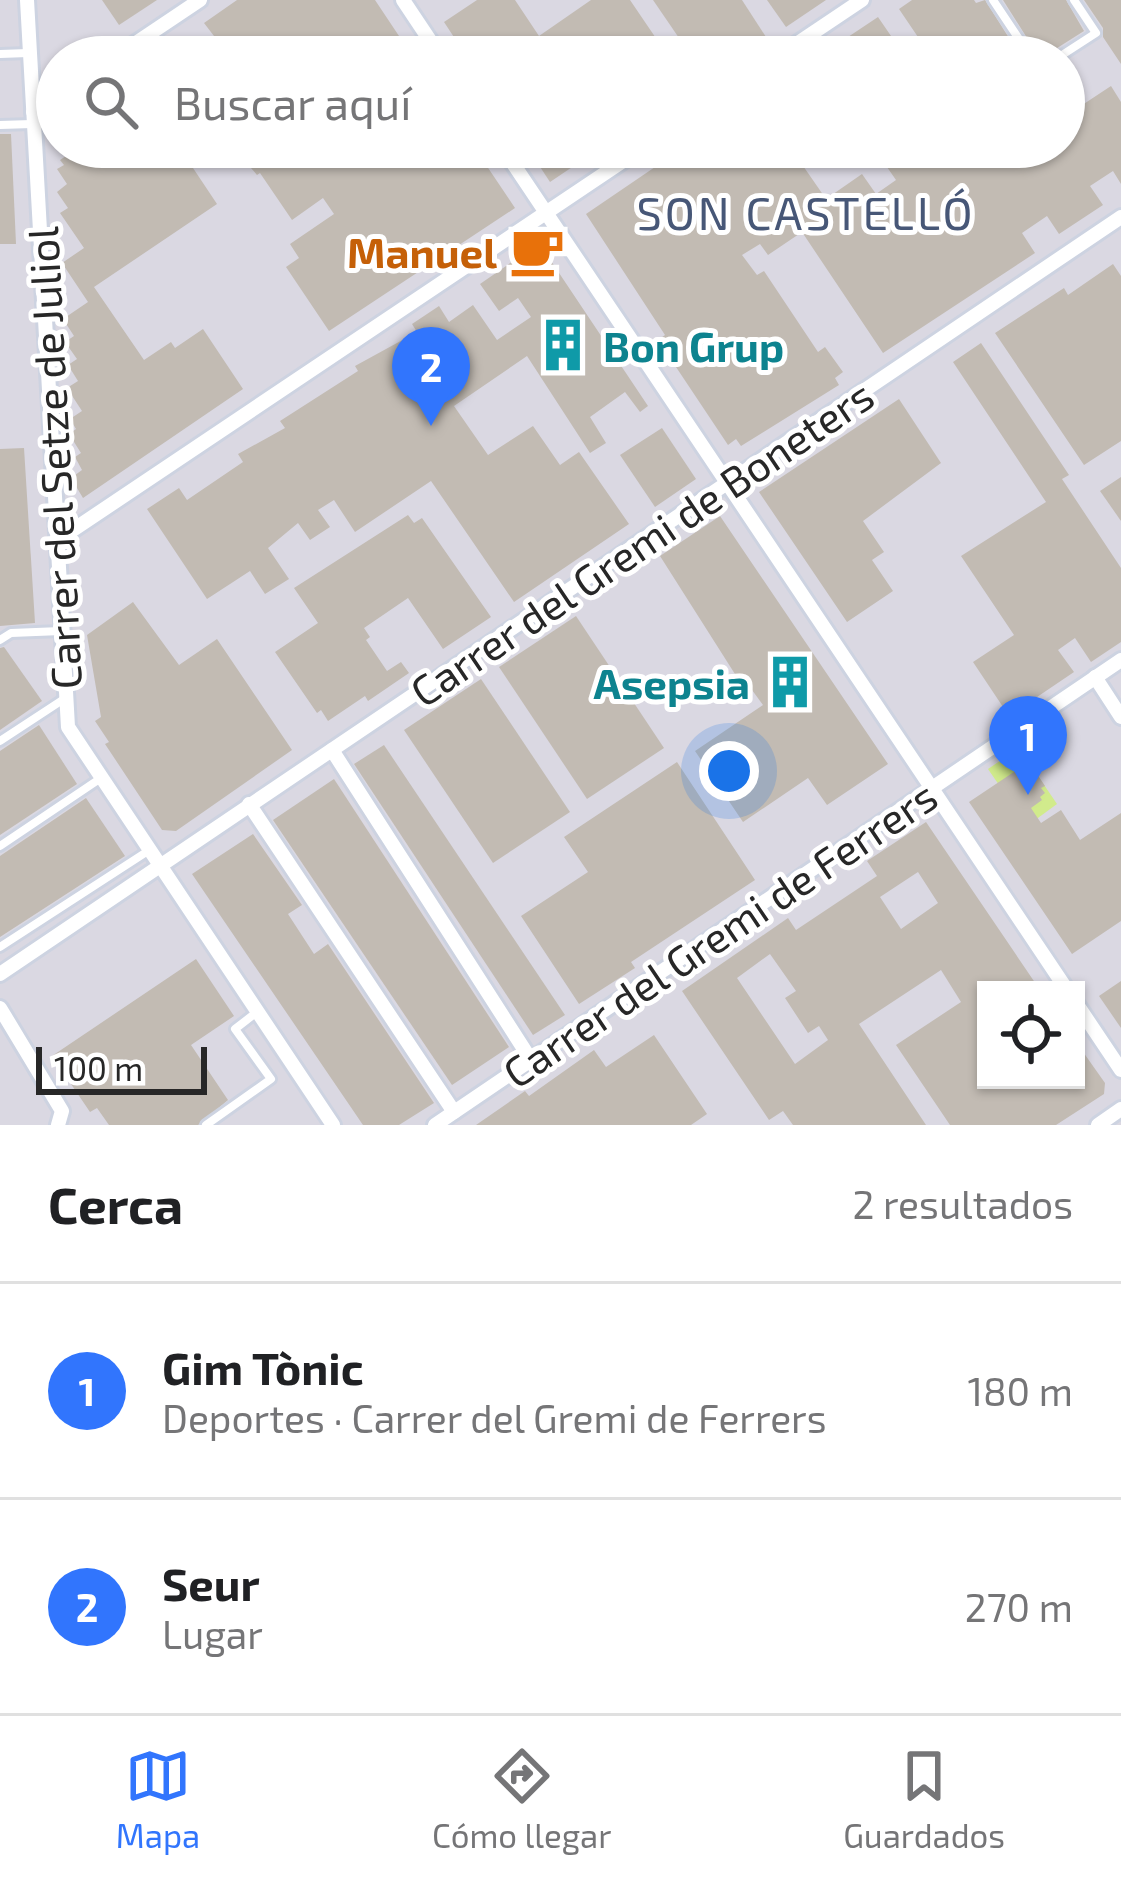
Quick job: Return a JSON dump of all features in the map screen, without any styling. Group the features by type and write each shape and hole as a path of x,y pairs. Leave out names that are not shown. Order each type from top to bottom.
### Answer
{"street":[{"name":"Carrer del Setze de Juliol","path":"27,0 36,158"},
{"path":"146,36 200,0"},
{"path":"403,0 427,36"},
{"path":"808,36 862,0"},
{"name":"Carrer del Setze de Juliol","path":"36,168 68,727 333,1125"},
{"path":"516,168 1061,981"},
{"path":"55,542 611,168"},
{"name":"Carrer del Gremi de Boneters","path":"0,974 1121,218"},
{"name":"Carrer del Gremi de Ferrers","path":"435,1125 1121,660"},
{"path":"1095,677 1121,717"},
{"path":"332,750 531,1060"},
{"path":"250,804 454,1112"},
{"path":"0,1008 62,1111 58,1125"},
{"path":"1085,1016 1121,1070"},
{"path":"1098,1125 1121,1109"}],"lane":[{"path":"993,0 1017,36"},
{"path":"1074,0 1096,33 1085,40"},
{"path":"0,55 30,53"},
{"path":"0,125 34,118"},
{"path":"0,640 10,633 61,631"},
{"path":"0,741 66,698"},
{"path":"0,846 101,778"},
{"path":"0,947 148,850"},
{"path":"206,1125 271,1079 235,1029 257,1012"}],"shaded area":[{"path":"0,0 1121,0 1121,1125 0,1125"}],"green space":[{"path":"1019,748 1057,804 1027,826 988,769"}],"building":[{"path":"102,0 157,0 119,25"},
{"path":"237,0 375,0 399,36 214,36 204,23"},
{"path":"477,0 515,0 539,36 453,36 444,22"},
{"path":"591,0 630,0 654,36 539,36"},
{"path":"653,0 742,0 765,36 678,36"},
{"path":"767,0 826,0 786,27"},
{"path":"912,0 985,0 1008,36 917,36 899,9"},
{"path":"1003,0 1066,0 1084,31 1076,36 1026,36"},
{"path":"1084,0 1121,0 1121,64 1103,37 1103,28"},
{"path":"878,17 891,36 850,36"},
{"path":"1111,86 1121,102 1121,184 1113,171 1090,186 1103,205 1059,234 1047,216 1022,233 1035,253 883,353 802,232 768,255 760,244 742,255 757,275 764,271 818,352 825,347 843,372 835,378 839,385 741,446 736,439 728,445 658,340 665,335 586,214 654,168 805,168 826,199 862,174 876,194 896,180 888,168 1085,168 1085,103"},
{"path":"0,134 11,134 16,244 0,244"},
{"path":"193,168 217,204 94,287 144,360 171,342 175,348 203,329 243,389 83,498 71,478 82,470 75,457 81,453 69,434 76,429 70,419 82,411 67,388 78,381 68,365 77,359 65,342 74,336 63,319 88,302 62,263 84,248 60,213 68,208 57,192 67,184 57,169"},
{"path":"251,168 488,168 515,208 329,331 286,267 299,258 290,244 334,214 323,198 292,220"},
{"path":"541,168 571,168 550,182"},
{"path":"539,243 648,406 640,412 625,392 590,417 606,443 590,453 527,356 454,406 488,455 533,426 560,465 579,452 629,524 514,602 431,481 355,532 334,500 318,510 330,527 310,540 298,523 268,548 289,579 265,594 250,571 207,599 147,509 179,488 187,500 243,462 238,454 285,428 280,421 358,371 355,366 417,332 412,324 439,306 449,322 473,305 497,340 531,317 518,298 499,311 480,284"},
{"path":"1113,264 1121,276 1121,441 1084,465 995,333 1064,288 1068,295"},
{"path":"981,343 1069,475 1062,479 1121,568 1121,642 1091,662 1075,638 1058,650 1074,672 1009,716 973,662 1014,635 961,556 1046,502 953,362"},
{"path":"899,399 941,463 863,521 884,552 872,560 893,591 847,622 759,492"},
{"path":"662,428 696,479 655,507 620,455"},
{"path":"24,448 35,623 0,626 0,449"},
{"path":"1121,477 1121,521 1100,491"},
{"path":"408,515 414,523 422,518 491,617 443,649 408,598 364,628 370,637 366,640 387,671 401,662 409,673 328,721 321,710 317,713 275,652 318,623 294,588"},
{"path":"720,516 888,764 827,805 808,778 743,822 695,751 763,705 752,690 747,693 660,556"},
{"path":"133,602 179,665 217,639 292,750 176,831 162,830 95,721 101,717 87,635"},
{"path":"576,616 664,748 587,799 499,667"},
{"path":"4,647 42,701 0,730 0,648"},
{"path":"481,679 570,812 493,863 404,730"},
{"path":"39,725 77,784 0,835 0,751"},
{"path":"384,745 565,1015 533,1035 354,764"},
{"path":"677,762 755,880 631,962 635,968 579,1004 521,916 588,872 564,837"},
{"path":"1029,762 1045,786 1042,800 1031,808 1041,823 1061,810 1080,840 1121,813 1121,921 1072,954 969,802"},
{"path":"334,779 509,1047 452,1085 273,820"},
{"path":"86,798 125,856 0,937 0,856"},
{"path":"926,822 1034,981 977,981 977,1089 1085,1089 1085,1055 1105,1083 1104,1094 1056,1125 950,1125 896,1045 961,1002 941,970 859,1024 926,1125 793,1125 783,1111 769,1120 682,991 788,918 796,930 877,876 867,861","holes":["918,872 938,903 901,929 880,897","770,954 796,991 785,998 808,1033 819,1026 828,1040 795,1064 737,978"]},
{"path":"253,834 302,905 288,914 314,954 328,944 434,1103 399,1125 363,1125 192,874"},
{"path":"196,959 234,1016 191,1045 228,1100 198,1125 109,1125 97,1108 90,1112 52,1056"},
{"path":"1121,981 1121,1028 1099,996"},
{"path":"654,1035 707,1114 691,1125 476,1125 525,1091 529,1096 594,1050 606,1067"}],"place":[{"name":"Manuel","path":"537,251"},
{"name":"Bon Grup","path":"563,345"},
{"name":"Seur","path":"431,426"},
{"name":"Asepsia","path":"790,682"},
{"name":"Gim Tònic","path":"1028,795"}],"district":[{"name":"SON CASTELLÓ","path":"806,212"}]}
